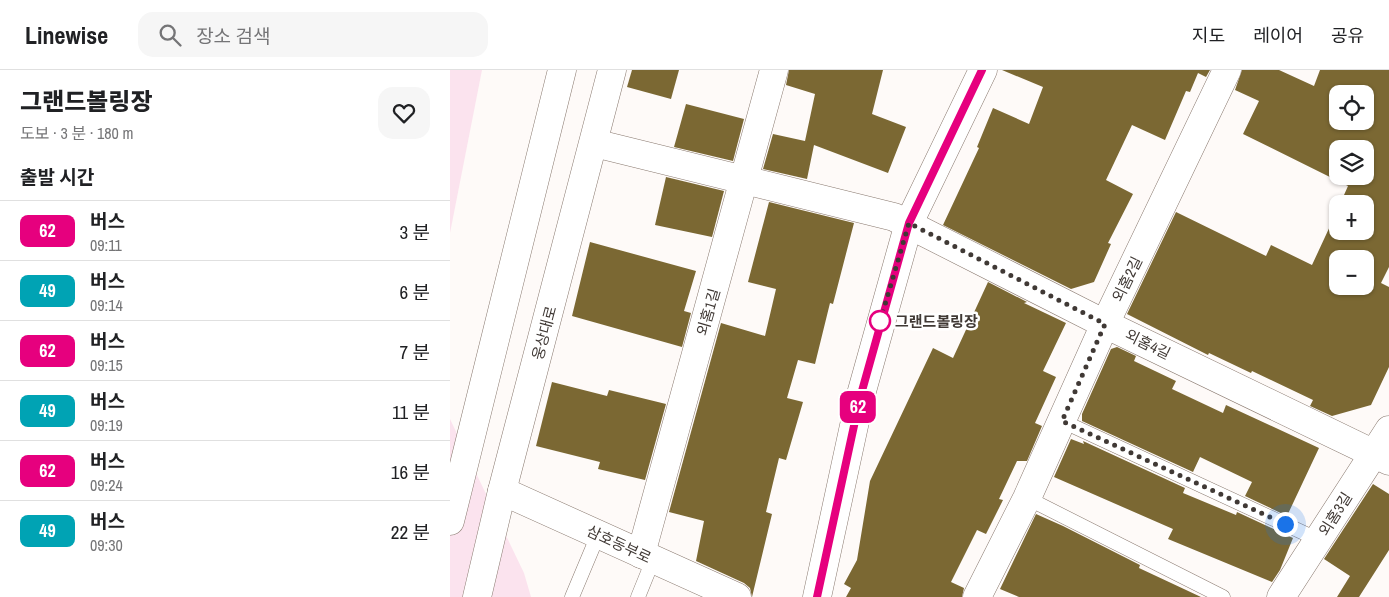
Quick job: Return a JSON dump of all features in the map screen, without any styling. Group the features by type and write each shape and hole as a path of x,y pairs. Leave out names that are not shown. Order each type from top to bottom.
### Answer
{"street":[{"path":"450,521 562,70"},
{"name":"웅상대로","path":"477,597 499,504 612,70"},
{"name":"외홈1길","path":"647,557 774,70"},
{"path":"817,597 860,398 909,223 982,70"},
{"name":"외홈2길","path":"977,597 1026,498 1105,324 1227,70"},
{"name":"외홈4길","path":"594,142 894,217 909,223 1105,324 1381,457"},
{"name":"외홈3길","path":"1281,597 1319,540 1381,457 1389,430"},
{"name":"삼호동부로","path":"499,504 598,535 737,597"}],"lane":[{"path":"1062,421 1319,540"},
{"path":"1026,498 1223,597"},
{"path":"572,597 598,535"},
{"path":"638,597 647,557"}],"shaded area":[{"path":"450,70 482,70 450,233"},
{"path":"450,419 524,573 531,597 450,597"}],"building":[{"path":"632,70 679,70 671,99 627,87"},
{"path":"789,70 883,70 872,114 906,127 888,173 814,145 807,179 763,169 773,134 805,141 815,94 786,85"},
{"path":"1002,70 1210,70 1206,77 1198,73 1190,92 1186,91 1165,140 1132,125 1106,180 1133,194 1108,243 1111,244 1094,282 1071,289 943,225 979,148 977,147 993,108 1029,124 1043,87"},
{"path":"1242,70 1279,70 1314,86 1320,70 1389,70 1389,267 1381,283 1389,287 1389,367 1371,405 1332,416 1310,406 1313,400 1252,371 1251,373 1209,353 1208,355 1127,314 1176,212 1266,256 1271,245 1312,265 1329,228 1329,240 1374,240 1374,195 1344,195 1348,186 1346,185 1374,185 1374,140 1329,140 1329,177 1243,134 1259,101 1235,90"},
{"path":"686,104 744,119 733,161 674,147"},
{"path":"666,177 724,191 712,237 655,225"},
{"path":"769,202 854,223 833,304 830,303 815,364 798,360 787,398 803,402 786,460 779,458 766,512 772,514 752,597 750,588 744,583 696,561 704,521 669,512 721,323 765,336 776,289 748,282"},
{"path":"590,242 696,271 684,311 691,313 682,347 572,316"},
{"path":"988,282 1027,302 1024,303 1066,323 1043,371 1056,377 1035,423 1042,426 1027,461 1017,461 999,499 1003,500 986,534 977,530 951,582 964,588 962,597 846,597 851,588 844,584 857,560 870,481 933,348 953,358"},
{"path":"1117,347 1136,356 1134,361 1176,381 1172,389 1223,413 1226,405 1319,448 1287,516 1245,496 1252,482 1200,457 1193,472 1082,421 1082,414 1111,349"},
{"path":"552,382 607,396 609,390 666,404 645,480 598,469 600,462 536,446"},
{"path":"1071,439 1084,444 1083,441 1185,488 1183,493 1236,515 1237,512 1293,538 1280,570 1272,582 1168,539 1173,529 1054,477"},
{"path":"1373,484 1389,494 1389,550 1359,597 1337,597 1350,576 1324,559"},
{"path":"1036,514 1140,565 1139,568 1201,597 1019,597 1000,589"}],"bus line":[{"name":"62","path":"817,597 860,398 909,223 982,70"}],"place":[{"name":"그랜드볼링장","path":"880,321"}],"route":[{"path":"880,321 879,325 909,223 1105,324 1062,421 1285,524"}]}
